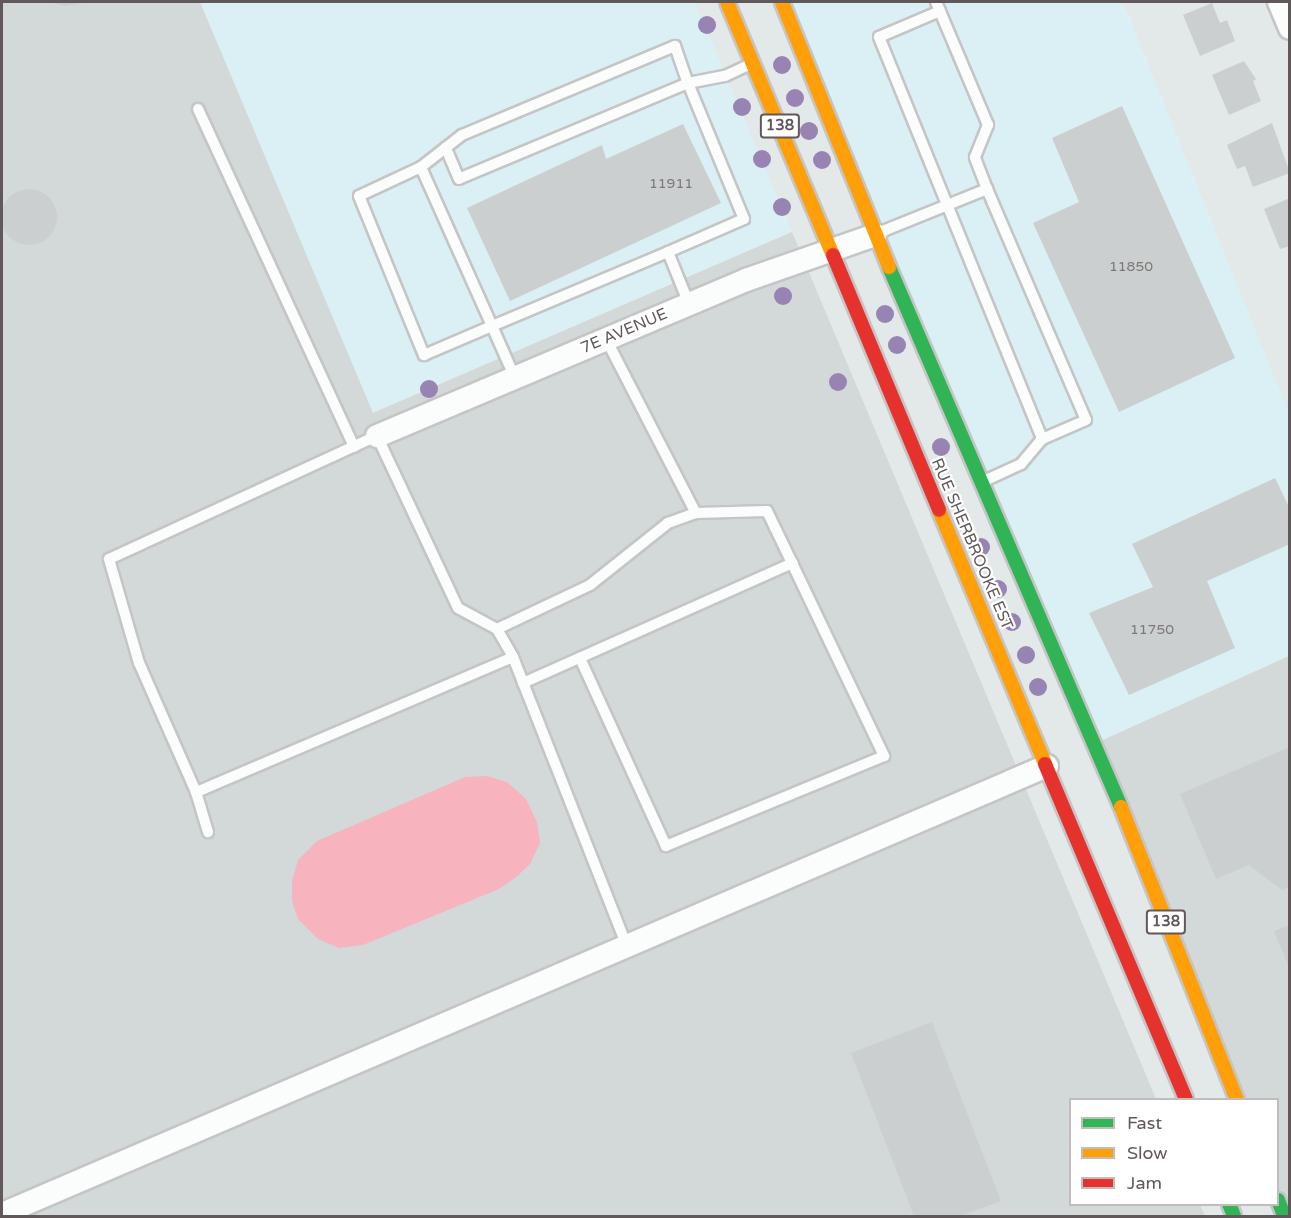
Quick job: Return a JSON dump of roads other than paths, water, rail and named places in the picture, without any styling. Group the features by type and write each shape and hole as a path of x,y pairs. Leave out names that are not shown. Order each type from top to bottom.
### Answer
{"main road":[{"name":"RUE SHERBROOKE EST","path":"727,2 833,251 898,393 1052,763 1185,1098"},
{"name":"RUE SHERBROOKE EST","path":"782,2 929,375 982,482 1094,744 1236,1098"},
{"path":"964,489 982,482"},
{"path":"1075,753 1094,744"}],"street":[{"path":"1279,2 1290,27"},
{"name":"7E AVENUE","path":"376,436 689,304 875,235"},
{"path":"2,1214 1052,763"}],"lane":[{"path":"982,482 1021,464 1042,439 1086,420 975,157 988,125 938,6 879,37 1042,439"},
{"path":"675,46 688,83 744,219 424,354 359,196 421,167 462,135 675,46"},
{"path":"446,148 459,179 688,83 725,76 753,63"},
{"path":"198,109 354,447"},
{"path":"421,167 515,378"},
{"path":"875,235 987,189"},
{"path":"668,252 689,304"},
{"path":"606,339 696,513"},
{"path":"208,832 196,792 139,663 109,559 376,436 458,608 497,629 513,657 627,946"},
{"path":"497,629 590,585 668,523 696,513 767,511 884,756 666,846 580,658"},
{"path":"523,683 792,563"},
{"path":"196,792 513,657"}]}
